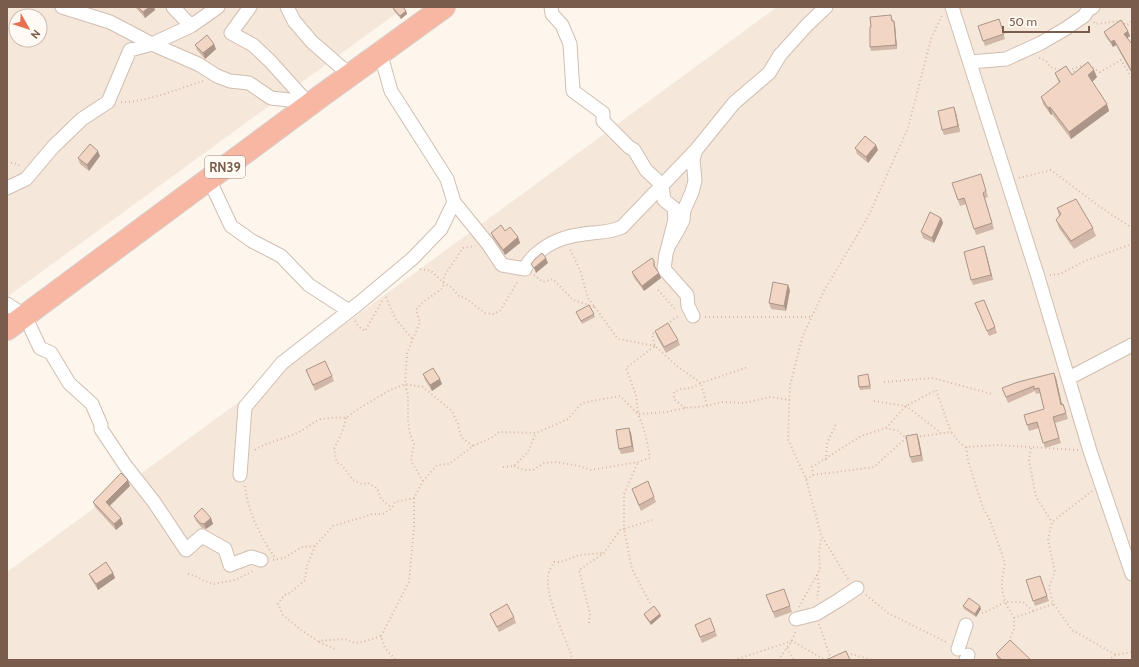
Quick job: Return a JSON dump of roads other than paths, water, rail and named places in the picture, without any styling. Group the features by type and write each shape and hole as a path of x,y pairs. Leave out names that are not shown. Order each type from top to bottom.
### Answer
{"highway":[{"name":"RN39","path":"7,329 314,99 350,75 444,7"}],"street":[{"path":"62,7 110,22 152,44 198,64 217,76 230,81 249,83 271,98 314,99"},
{"path":"173,7 192,26"},
{"path":"7,188 26,179 54,147 82,119 108,102 130,50 152,44 192,26 218,7"},
{"path":"250,7 231,33 253,45 314,99"},
{"path":"287,7 294,21 312,42 350,75"},
{"path":"551,7 552,14 562,25 570,44 574,91 603,113 603,121 629,147 634,150 646,170 662,186 664,200 674,208 675,219 666,254 664,269 687,295 688,306 693,316"},
{"path":"380,52 391,90 448,179 454,202 488,244 502,265 525,269 527,263 532,257 547,245 565,237 612,231 622,227 696,150 734,103 769,73 780,55 807,25 826,7"},
{"path":"970,62 1006,59 1026,50 1065,29 1084,16 1090,8"},
{"path":"947,10 970,62 1038,277 1090,451 1132,574"},
{"path":"668,247 684,220 684,210 695,181 693,158 696,150"},
{"path":"209,179 231,226 252,241 281,256 309,285 349,311"},
{"path":"240,475 245,407 282,363 406,264 441,229 454,202"},
{"path":"7,304 25,316 40,348 51,353 69,383 92,404 101,425 101,429 125,465 154,502 186,550 202,536 225,549 230,565 251,557 260,560"},
{"path":"1069,378 1132,345"},
{"path":"796,619 816,614 857,588"},
{"path":"964,654 966,624"}]}
